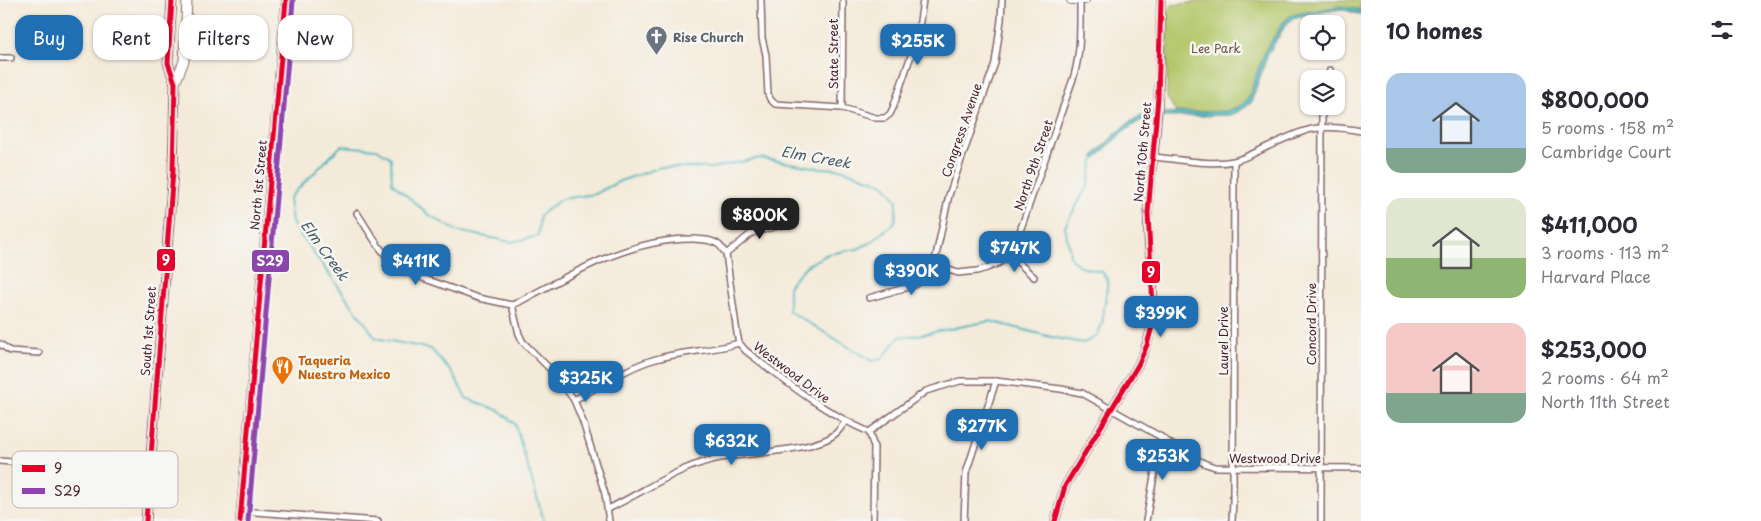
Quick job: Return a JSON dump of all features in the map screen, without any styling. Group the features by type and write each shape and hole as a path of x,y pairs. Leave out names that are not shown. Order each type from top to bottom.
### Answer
{"main road":[{"name":"South 1st Street","path":"152,451 173,171 175,84 168,63 172,0"},
{"name":"South 1st Street","path":"175,84 184,61 187,0"},
{"name":"North 1st Street","path":"240,521 286,0"},
{"path":"1071,0 1085,0"},
{"name":"North 10th Street","path":"1055,521 1065,486 1146,349 1152,328 1154,293 1148,234 1148,211 1158,102 1161,0"},
{"name":"South 1st Street","path":"146,521 147,508"}],"street":[{"path":"761,0 762,38 766,55 766,81 770,99 775,104 842,108 876,118 885,118 893,108 918,35 923,0"},
{"name":"State Street","path":"842,108 843,0"},
{"name":"Congress Avenue","path":"934,265 949,195 995,63 1002,20 1002,0"},
{"name":"North 9th Street","path":"1010,255 1079,59 1080,0"},
{"path":"0,58 11,58"},
{"name":"Concord Drive","path":"1321,521 1322,115"},
{"path":"1154,157 1219,162 1234,161 1308,129 1322,126 1361,131"},
{"name":"Laurel Drive","path":"1232,521 1234,161"},
{"path":"357,213 389,259 406,272 478,298 512,305 600,262 639,247 662,241 682,239 711,241 719,245 726,254 752,233 793,222"},
{"name":"Westwood Drive","path":"726,254 740,343 746,351 800,394 845,422 868,432 926,391 960,381 996,382 1061,388 1082,393 1161,437 1181,451 1206,464 1222,468 1361,468"},
{"path":"869,298 915,285 928,276 934,265 958,273 977,271 999,263 1010,255 1034,277"},
{"path":"512,305 519,334 523,342 555,374 574,400 593,454 608,509 609,521"},
{"path":"574,400 646,362 686,352 740,343"},
{"path":"0,344 10,351 39,353"},
{"path":"964,521 966,473 970,456 996,382"},
{"path":"608,509 661,479 701,462 825,440 835,434 845,422"},
{"path":"868,432 874,447 873,521"},
{"path":"1146,521 1161,437"},
{"path":"240,511 378,521"}],"green space":[{"name":"Lee Park","path":"1214,0 1361,0 1360,11 1340,7 1293,16 1285,21 1271,42 1246,103 1230,111 1177,113 1167,98 1168,10 1172,5"}],"water":[{"path":"1341,6 1361,10 1361,15 1341,9 1300,15 1287,23 1268,54 1251,103 1240,111 1231,115 1147,118 1120,136 1096,159 1093,157 1125,125 1147,113 1226,111 1241,105 1249,97 1265,51 1284,21 1290,16"}],"waterway":[{"name":"Elm Creek","path":"544,521 515,424 500,411 466,398 453,374 431,349 376,338 292,223 289,198 341,146 377,149 391,158 392,183 429,215 457,231 512,242 538,236 540,215 561,199 595,194 620,181 661,167 712,168 760,158 819,168 840,169 884,184 897,201 895,222 870,243 857,249 828,254 806,266 789,285 789,311 872,361 882,359 899,337 990,321 1051,337 1084,343 1097,336 1102,324 1108,280 1102,272 1081,267 1071,259 1065,226 1088,185 1093,161 1096,158"}],"transit line":[{"name":"9","path":"151,451 173,171 175,83 168,63 172,0"},
{"name":"9","path":"240,521 286,0"},
{"name":"9","path":"1055,521 1065,486 1138,365 1147,345 1152,326 1153,308 1148,213 1158,97 1161,0"},
{"name":"S29","path":"248,521 293,1"},
{"name":"9","path":"146,521 147,508"}],"place":[{"name":"Rise Church","path":"657,56"},
{"name":"Taqueria Nuestro Mexico","path":"282,386"}]}
